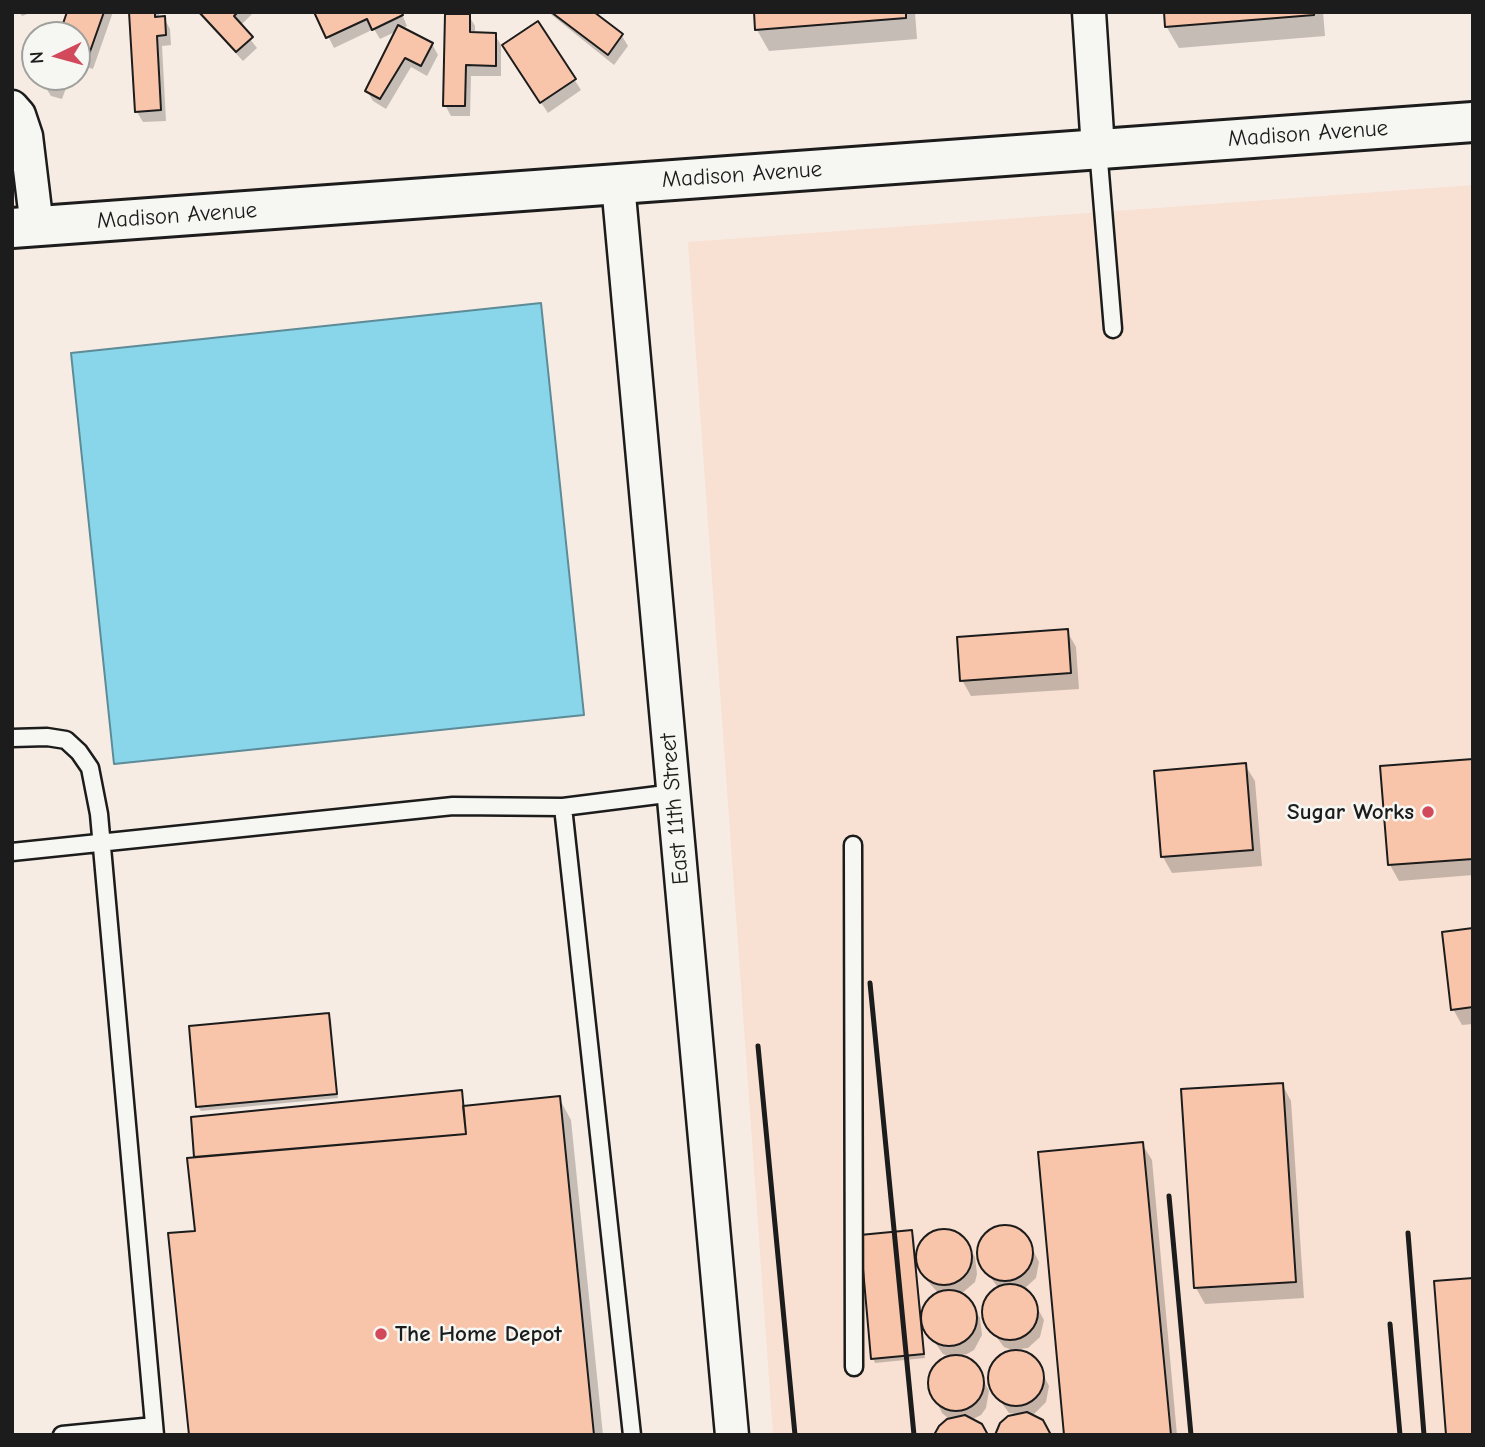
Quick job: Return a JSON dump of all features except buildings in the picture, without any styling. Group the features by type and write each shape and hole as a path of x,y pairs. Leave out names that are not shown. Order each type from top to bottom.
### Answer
{"main road":[{"name":"Madison Avenue","path":"24,228 1473,122"}],"street":[{"path":"1088,12 1098,149"},
{"path":"12,107 19,115 26,136 24,228"},
{"name":"East 11th Street","path":"618,184 732,1435"}],"lane":[{"path":"1098,149 1113,329"},
{"path":"12,738 47,737 66,740 90,768 99,814 155,1431 62,1435"},
{"path":"12,852 453,806 564,807 674,793"},
{"path":"564,807 632,1435"},
{"path":"853,845 854,1367"}],"shaded area":[{"path":"1473,185 1473,1435 773,1435 688,242"}],"water":[{"path":"541,303 584,715 114,764 71,353"}],"railway":[{"path":"870,983 914,1435"},
{"path":"758,1046 795,1435"},
{"path":"1169,1196 1191,1435"},
{"path":"1408,1233 1424,1435"},
{"path":"1390,1324 1400,1435"}],"place":[{"name":"Sugar Works","path":"1428,812"},
{"name":"The Home Depot","path":"381,1334"}]}
